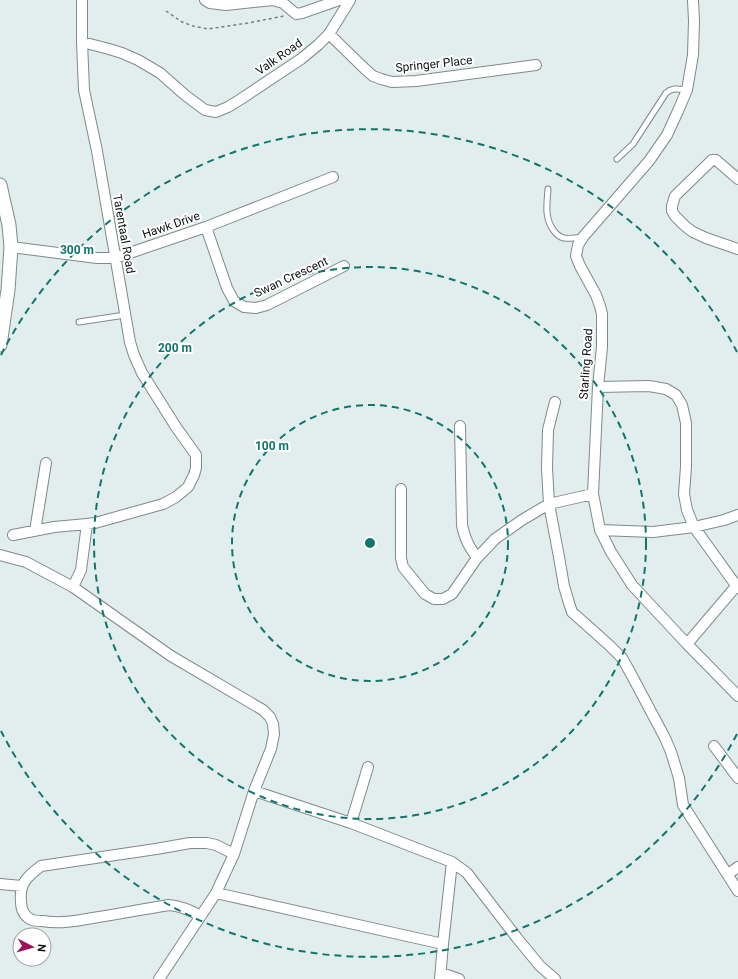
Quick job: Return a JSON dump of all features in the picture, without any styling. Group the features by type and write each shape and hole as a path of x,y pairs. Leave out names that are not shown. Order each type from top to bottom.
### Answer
{"street":[{"name":"Tarentaal Road","path":"82,0 84,90 97,151 130,342 142,373 176,427 196,455 196,468 194,475 188,487 176,497 163,504 88,524"},
{"path":"205,0 210,3 226,5 273,0 283,3 296,14 339,0"},
{"name":"Valk Road","path":"82,42 109,48 138,60 160,73 205,110 216,112 228,108 301,59 318,45 329,34 350,0"},
{"name":"Starling Road","path":"693,0 693,55 687,90 678,111 667,135 649,161 583,238 578,245 576,256 596,295 602,314 602,347 598,386 593,494 600,530 611,552 632,585 738,696"},
{"name":"Springer Place","path":"329,34 373,76 392,82 416,81 536,64"},
{"path":"738,179 717,161 712,160 675,196 672,211 685,226 694,232 706,238 738,249"},
{"name":"Hawk Drive","path":"11,247 97,258 115,258 206,228 332,177"},
{"path":"0,185 11,247 8,290 0,345"},
{"name":"Swan Crescent","path":"206,228 227,288 234,300 244,307 256,308 267,305 344,266"},
{"path":"598,386 650,386 666,389 676,395 682,405 686,423 686,467 684,494 687,510 694,527 738,586 687,644"},
{"path":"555,402 548,430 546,468 549,504 564,586 572,612 622,658 671,752 679,778 684,806 738,891"},
{"path":"460,426 462,525 467,544 477,558"},
{"path":"35,530 46,463"},
{"path":"401,489 401,558 403,566 425,594 439,600 452,594 477,558 495,539 522,520 549,504 593,494"},
{"path":"600,530 653,532 694,527 738,515"},
{"path":"13,535 54,527 88,524 81,570 73,587"},
{"path":"0,555 26,562 73,587 170,656 263,710 270,717 273,724 274,734 271,749 254,791 234,854 216,893 159,979"},
{"path":"714,746 738,778"},
{"path":"351,823 368,767"},
{"path":"254,791 351,823 452,862 467,873 540,966 555,979"},
{"path":"201,916 186,908 169,905 71,921 38,921 30,919 25,915 20,898 22,886 30,875 41,866 190,843 207,843 216,845 234,854"},
{"path":"452,862 441,976 459,979"},
{"path":"728,874 738,867"},
{"path":"0,884 22,886"},
{"path":"216,893 443,944"}],"lane":[{"path":"618,158 633,144 666,93 675,89 687,90"},
{"path":"548,189 546,213 551,228 558,236 565,238 583,238"},
{"path":"79,322 125,315"}],"path":[{"path":"166,11 182,22 193,26 208,28 248,23 296,14"}]}
